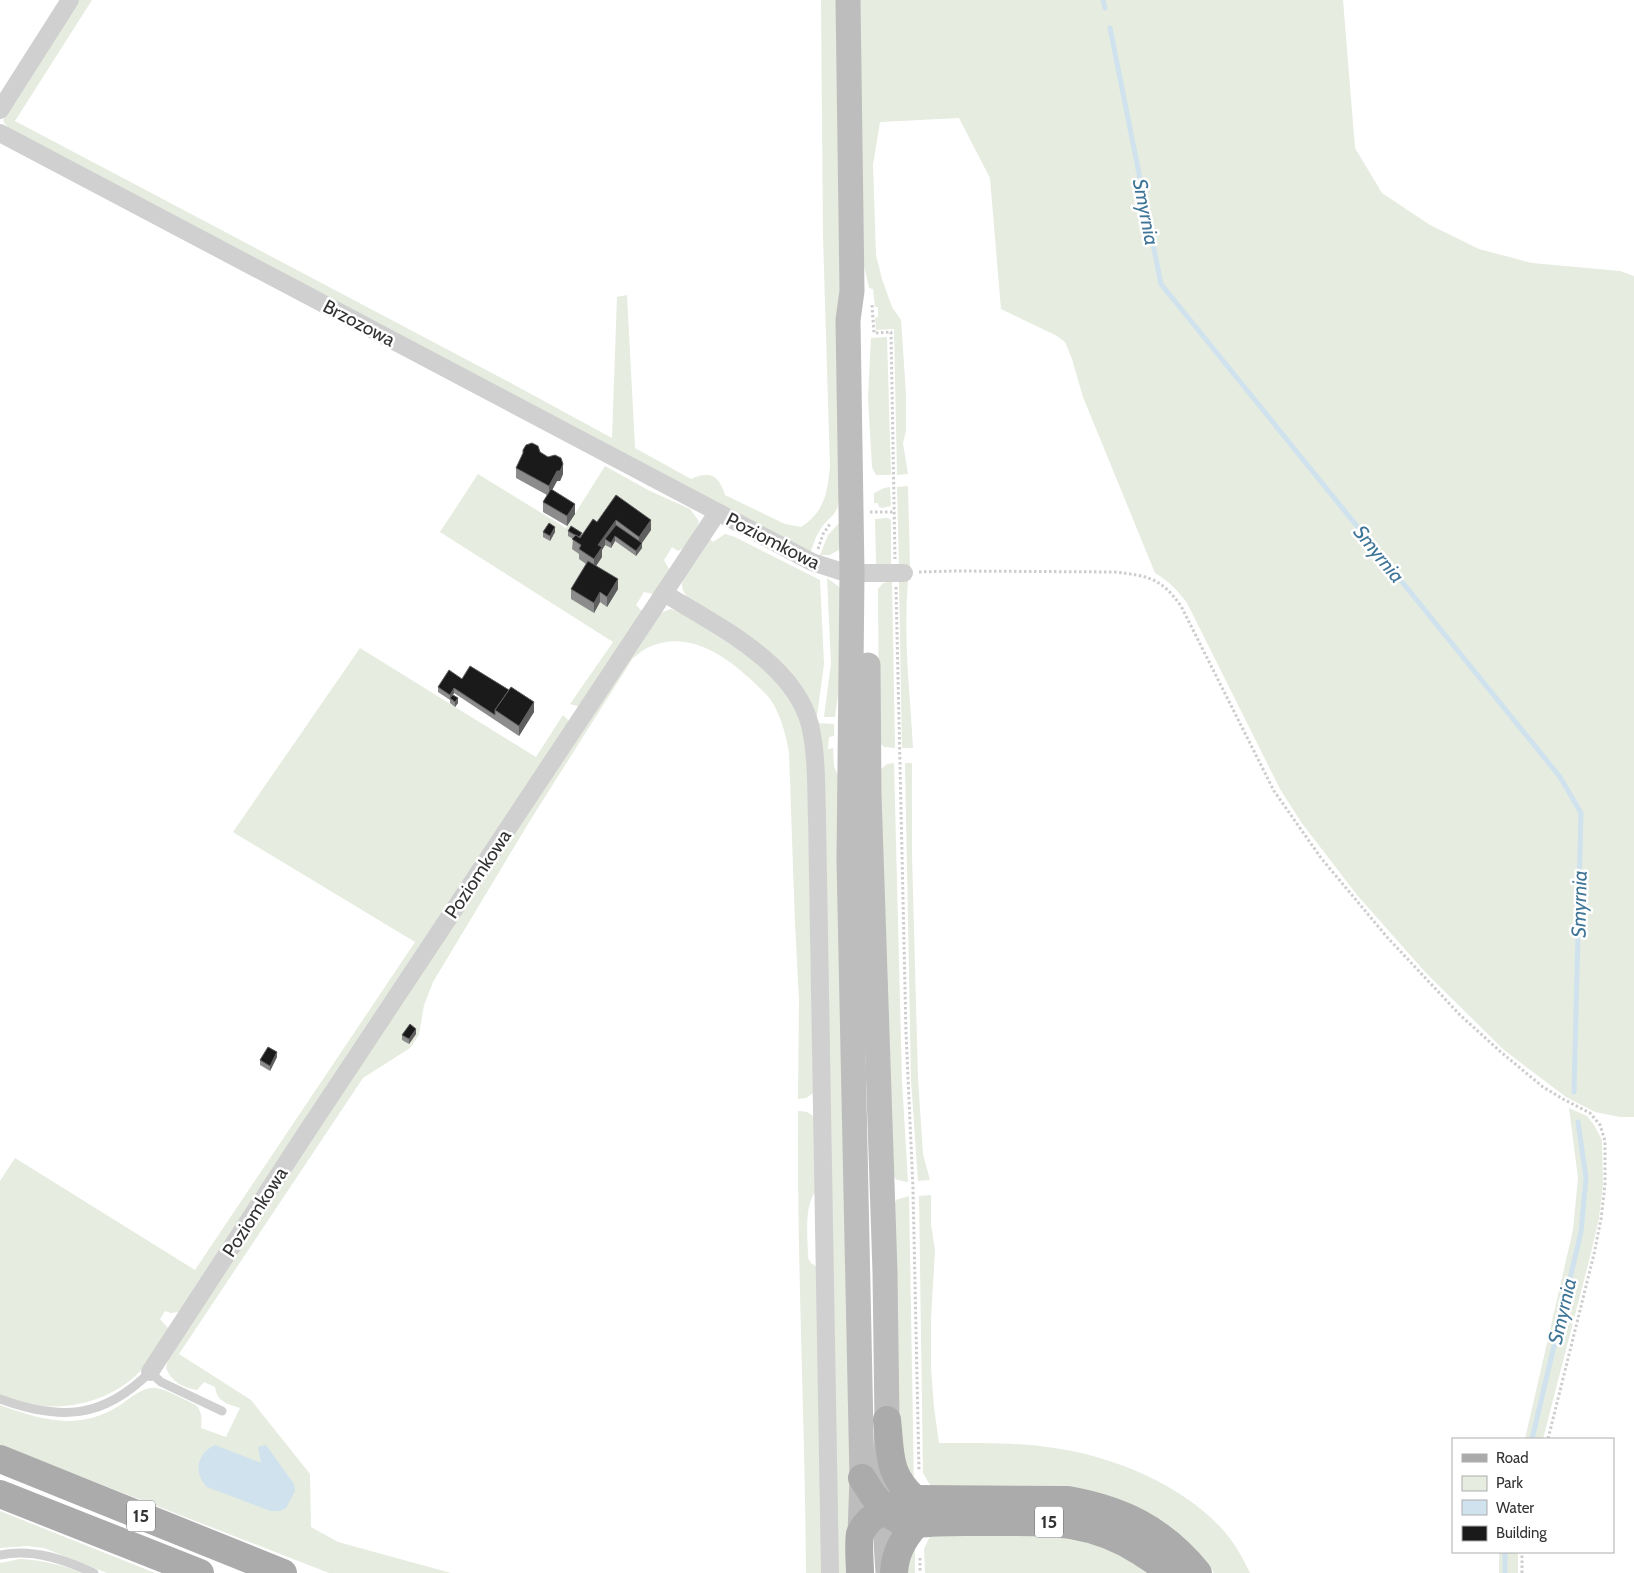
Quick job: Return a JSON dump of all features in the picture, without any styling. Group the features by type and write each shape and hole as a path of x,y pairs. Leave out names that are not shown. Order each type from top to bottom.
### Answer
{"main road":[{"path":"848,0 862,295 858,320 867,512 860,574 849,860 862,1478 860,1573"},
{"path":"860,574 869,785 884,1254 887,1420 884,1510 888,1573"},
{"path":"887,1420 892,1468 901,1486 920,1511"},
{"name":"15","path":"0,1459 283,1573"},
{"path":"862,1478 884,1510"},
{"name":"15","path":"0,1494 200,1573"},
{"path":"860,1534 870,1521 884,1510 901,1501 920,1511 1068,1500 1092,1504 1131,1517 1156,1532 1183,1555 1198,1573"},
{"path":"894,1573 898,1550 920,1511"},
{"name":"15","path":"920,1511 1083,1526 1110,1535 1131,1545 1153,1559 1168,1573"}],"street":[{"path":"0,110 70,0"},
{"name":"Brzozowa","path":"0,132 717,513"},
{"name":"Poziomkowa","path":"150,1372 717,513 812,562 834,570 860,574 900,574"},
{"path":"664,593 754,650 778,670 804,708 812,737 815,756 817,819 830,1573"}],"lane":[{"path":"0,1399 20,1407 46,1412 68,1414 93,1410 117,1399 136,1386 150,1372 161,1382 222,1411"},
{"path":"0,1555 20,1553 39,1555 74,1564 94,1573"}],"path":[{"path":"862,295 874,333 891,332 900,574 906,1032 913,1189 919,1478 924,1492 920,1511 924,1534 920,1550 920,1573"},
{"path":"812,562 823,534 836,518"},
{"path":"900,574 954,571 1115,572 1141,575 1161,584 1172,593 1182,606 1274,792 1320,858 1393,943 1460,1015 1522,1071 1563,1100 1590,1113 1600,1125 1605,1140 1605,1184 1601,1219 1548,1438"},
{"path":"1522,1553 1522,1573"}],"green space":[{"path":"78,0 92,0 15,121 612,438 617,297 627,295 635,448 691,479 703,475 713,476 720,483 725,495 785,524 801,527 820,508 828,486 830,467 823,237 821,0 836,0 843,504 838,503 834,514 822,526 810,554 9,129 3,121 5,114"},
{"path":"859,0 1343,0 1355,148 1382,193 1430,225 1479,249 1532,263 1620,271 1634,276 1634,1117 1620,1117 1595,1112 1566,1097 1504,1050 1426,973 1357,895 1301,822 1280,789 1187,603 1173,586 1155,573 1083,397 1065,342 1057,336 1001,309 990,178 959,118 880,122 873,165 876,255 892,307 901,320 906,394 906,431 903,443 908,474 897,475 894,329 876,330 875,318 878,317 878,307 875,307 873,289 869,288 862,257"},
{"path":"887,337 891,475 876,475 872,467 868,398 871,338"},
{"path":"605,466 648,490 690,509 699,521 694,534 686,546 678,551 672,547 664,560 669,569 654,594 644,592 636,605 642,611 581,707 570,704 613,642 440,532 478,474 566,528"},
{"path":"908,486 910,567 899,568 897,487"},
{"path":"890,487 891,506 879,507 878,503 874,503 874,493"},
{"path":"888,518 891,520 891,568 876,563 875,519"},
{"path":"842,520 840,549 830,555 820,555 828,535"},
{"path":"725,534 735,537 820,580 824,664 817,716 815,717 693,603 683,591 682,586 685,575 698,555 710,539 713,542"},
{"path":"827,578 842,589 843,660 835,717 824,717 831,663"},
{"path":"892,581 895,748 884,747 879,742 878,589 883,583"},
{"path":"899,581 908,581 906,623 913,748 902,748"},
{"path":"671,609 691,618 772,674 790,698 801,720 807,740 813,1093 806,1098 798,1099 799,1001 789,752 785,734 774,705 762,690 738,668 715,652 703,647 676,641 663,642 645,649 633,658 531,819 433,982 424,1005 419,1035 410,1048 363,1078 179,1354 251,1400 310,1474 311,1527 338,1542 451,1573 329,1573 0,1445 0,1405 42,1418 70,1421 84,1420 112,1410 139,1392 150,1388 166,1391 196,1405 201,1415 201,1428 226,1437 240,1408 224,1402 218,1396 215,1387 204,1382 197,1390 182,1386 174,1380 166,1368 170,1353 660,613"},
{"path":"360,648 536,757 563,715 570,722 179,1312 171,1313 165,1311 160,1319 169,1329 143,1368 134,1378 111,1393 72,1405 39,1405 0,1395 0,1181 15,1158 195,1270 415,942 233,832"},
{"path":"816,723 834,724 834,736 829,737 828,749 833,748 834,766 839,778 853,1573 833,1573"},
{"path":"894,763 902,1081 908,1182 897,1180 893,1176 882,904 881,769 887,764"},
{"path":"905,763 912,763 912,855 918,1078 923,1154 930,1180 918,1181 911,1080"},
{"path":"1569,1108 1587,1116 1602,1140 1603,1184 1599,1218 1543,1438 1525,1438 1573,1230 1578,1178"},
{"path":"798,1111 809,1114 818,1122 817,1190 810,1204 807,1232 808,1258 817,1267 823,1573 806,1573"},
{"path":"931,1195 931,1224 935,1250 931,1319 931,1367 939,1443 1030,1445 1082,1453 1127,1467 1170,1488 1208,1515 1232,1541 1250,1573 1214,1573 1195,1549 1174,1530 1144,1510 1110,1496 933,1490 923,1473 919,1196"},
{"path":"909,1196 914,1486 900,1464 894,1207 896,1200"},
{"path":"0,1511 155,1573 107,1573 44,1548 27,1546 0,1548"},
{"path":"931,1534 1058,1534 1110,1548 1150,1573 925,1573 924,1549"},
{"path":"915,1541 915,1573 900,1573"},
{"path":"1499,1553 1518,1553 1518,1573 1499,1573"},
{"path":"20,1559 52,1563 83,1573 0,1573 0,1563"}],"water":[{"path":"215,1445 261,1463 258,1447 266,1445 294,1484 295,1491 286,1508 280,1511 271,1511 207,1487 200,1476 199,1464 204,1453"}],"building":[{"path":"532,443 538,446 540,452 548,457 555,455 561,458 563,464 560,471 557,471 549,486 516,468 526,445"},
{"path":"551,489 575,504 567,516 543,502"},
{"path":"616,495 651,520 639,537 616,520 598,545 602,547 594,559 579,549 581,545 572,539 576,535 580,538 593,519 597,522"},
{"path":"549,523 555,527 550,536 543,532"},
{"path":"616,525 642,543 636,551 615,536 611,543 605,539"},
{"path":"571,526 582,533 579,537 568,531"},
{"path":"588,561 618,579 607,597 600,592 594,603 571,589"},
{"path":"470,666 509,690 495,710 495,715 454,688 450,695 438,687 449,670 462,679"},
{"path":"511,687 534,702 519,726 495,710"},
{"path":"453,695 458,698 455,702 450,698"},
{"path":"410,1024 416,1029 409,1039 402,1035"},
{"path":"268,1047 277,1052 270,1066 260,1060"}],"waterway":[{"name":"Smyrnia","path":"1103,0 1105,8"},
{"name":"Smyrnia","path":"1110,28 1161,284 1560,777 1581,813 1574,1092"},
{"name":"Smyrnia","path":"1532,1438 1581,1232 1586,1178 1578,1122"},
{"name":"Smyrnia","path":"1505,1553 1505,1573"}]}
